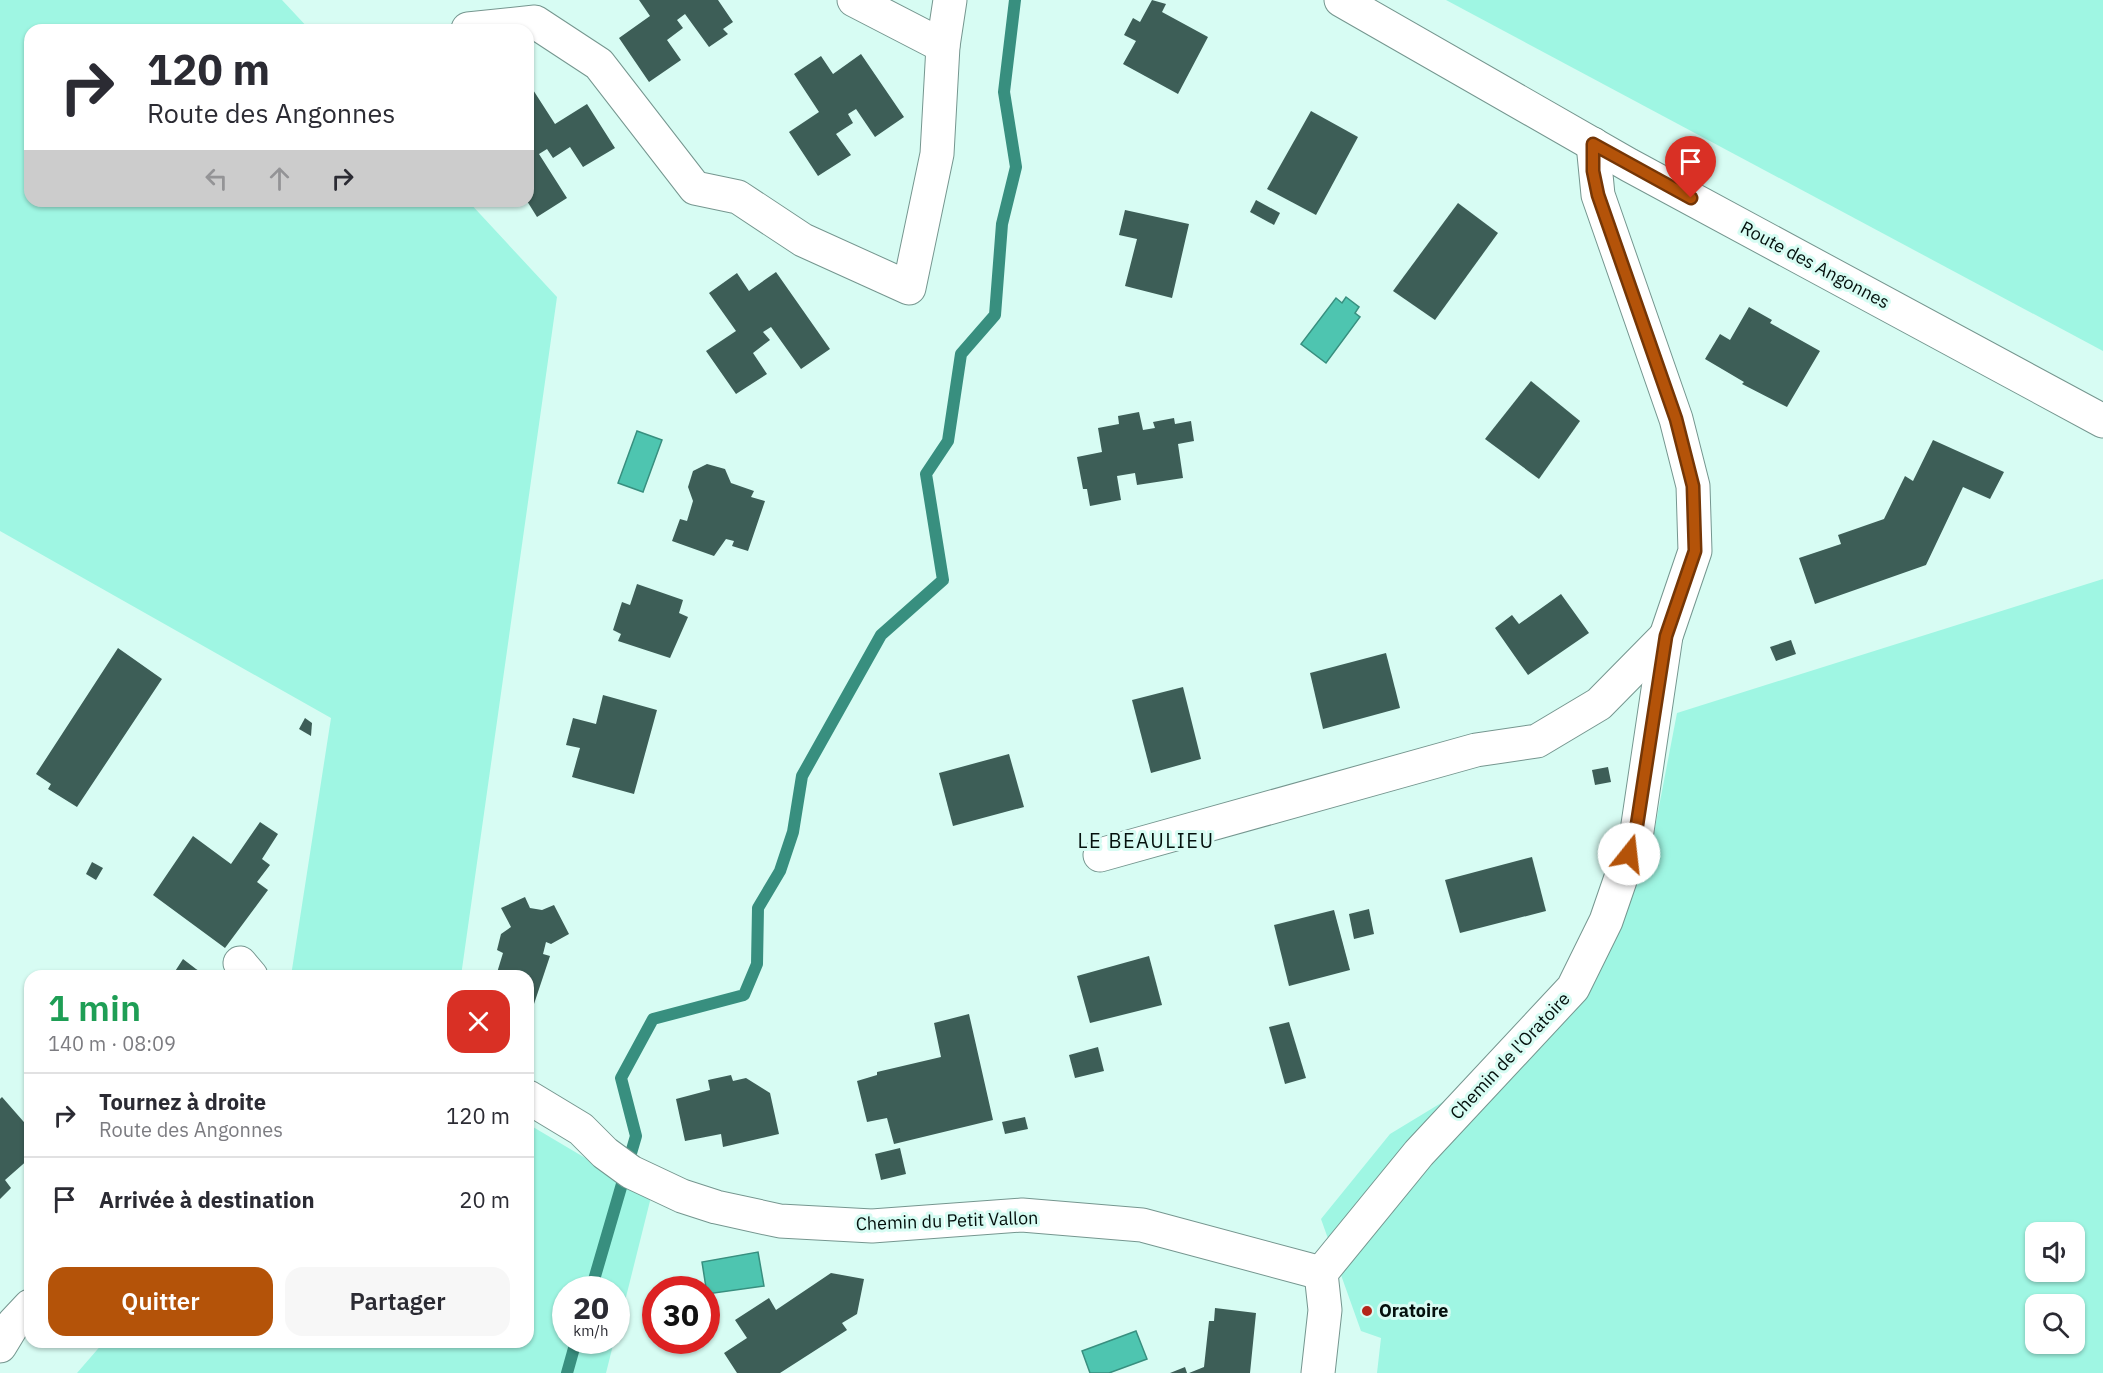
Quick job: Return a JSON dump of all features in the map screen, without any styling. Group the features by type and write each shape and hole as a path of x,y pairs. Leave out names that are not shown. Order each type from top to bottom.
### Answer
{"street":[{"path":"854,0 943,46"},
{"path":"517,24 536,22 599,64 694,188 738,196 803,240 909,288 937,154 943,46 950,0"},
{"name":"Route des Angonnes","path":"1341,0 1593,144 2103,421"},
{"name":"Chemin de l'Oratoire","path":"1321,1273 1419,1153 1573,988 1606,921 1636,831 1666,636 1695,551 1693,486 1676,419 1598,195 1593,171 1593,144"},
{"name":"Chemin de l'Oratoire","path":"1100,855 1476,750 1537,741 1599,704 1666,636"},
{"name":"Chemin du Petit Vallon","path":"534,1101 581,1129 618,1162 682,1196 716,1207 780,1221 872,1226 1022,1215 1142,1225 1321,1273"},
{"path":"1318,1373 1325,1310 1321,1273"},
{"path":"0,1346 14,1323 24,1312"}],"shaded area":[{"path":"0,0 282,0 304,24 24,24 24,207 474,207 557,297 462,970 292,970 331,718 0,531"},
{"path":"1446,0 2103,0 2103,351"},
{"path":"1346,297 1359,307 1355,313 1360,317 1326,363 1301,344 1336,298 1342,303"},
{"path":"637,431 662,440 643,492 618,483"},
{"path":"2103,579 2103,1373 1377,1373 1381,1338 1361,1331 1321,1219 1390,1134 1530,1049 1642,843 1652,843 1677,713"},
{"path":"534,1128 651,1197 630,1281 630,1276 552,1276 552,1354 611,1354 606,1373 77,1373 99,1348 534,1348"},
{"path":"758,1252 764,1286 720,1292 720,1276 704,1276 702,1262"},
{"path":"1136,1331 1147,1359 1109,1373 1090,1373 1082,1351"}],"building":[{"path":"639,0 718,0 733,22 723,29 728,34 709,47 685,14 677,20 683,28 667,40 681,60 649,82 619,38 650,16"},
{"path":"1152,0 1166,4 1162,12 1208,37 1178,94 1123,64 1136,41 1124,35 1133,18 1140,22"},
{"path":"861,54 904,117 875,137 856,109 848,114 853,123 836,134 851,155 818,176 789,132 819,112 794,74 821,56 833,74"},
{"path":"534,91 555,124 587,104 615,148 583,167 570,147 553,158 547,149 539,154 567,198 537,217 531,207 534,207"},
{"path":"1311,111 1358,137 1316,215 1267,189"},
{"path":"1256,200 1280,213 1274,225 1250,212"},
{"path":"1458,203 1498,233 1435,320 1393,291"},
{"path":"1125,210 1189,224 1172,298 1125,286 1137,239 1119,235"},
{"path":"776,272 830,349 801,369 771,327 763,332 770,340 753,353 767,374 736,394 706,351 736,331 709,293 737,273 749,291"},
{"path":"1749,307 1772,320 1770,323 1820,351 1787,407 1742,384 1744,382 1705,359 1720,334 1730,340"},
{"path":"1531,381 1580,421 1539,479 1485,439"},
{"path":"1139,412 1143,430 1155,428 1153,422 1174,418 1175,424 1191,421 1194,441 1178,444 1183,478 1137,485 1135,473 1117,476 1121,500 1090,506 1087,489 1083,489 1077,457 1102,452 1098,428 1119,424 1118,416"},
{"path":"1933,440 2004,472 1990,499 1963,487 1926,565 1815,604 1799,558 1841,544 1838,535 1884,519 1905,476 1913,481"},
{"path":"707,464 725,469 731,483 754,491 751,497 765,501 748,551 732,546 734,541 726,539 714,556 672,541 680,519 687,521 693,501 688,487 693,471"},
{"path":"637,584 683,600 679,613 688,617 670,658 618,641 621,634 613,630 622,602 630,605"},
{"path":"1561,594 1589,633 1528,675 1495,628 1512,615 1519,624"},
{"path":"1791,640 1796,654 1776,661 1770,647"},
{"path":"118,648 162,679 77,807 48,789 51,784 36,774"},
{"path":"1386,653 1400,708 1323,729 1310,673"},
{"path":"1183,687 1201,759 1151,773 1132,700"},
{"path":"603,695 657,710 634,794 572,777 580,748 566,745 573,718 596,724"},
{"path":"305,718 312,723 311,736 299,729"},
{"path":"1009,754 1024,807 953,826 939,773"},
{"path":"1608,767 1611,782 1595,785 1592,770"},
{"path":"260,822 278,834 262,859 270,865 257,882 268,890 225,948 153,895 193,836 231,864"},
{"path":"1532,857 1546,911 1460,933 1445,880"},
{"path":"92,862 103,868 96,880 86,874"},
{"path":"525,897 530,908 542,910 554,905 569,934 551,944 546,942 543,954 550,956 534,1004 534,970 498,970 503,953 497,950 501,934 511,927 501,908"},
{"path":"1369,909 1374,934 1354,939 1349,914"},
{"path":"1334,910 1350,970 1289,986 1274,925"},
{"path":"1149,956 1162,1005 1090,1023 1077,976"},
{"path":"183,959 198,970 176,970"},
{"path":"969,1014 993,1120 894,1144 887,1118 867,1122 857,1081 877,1075 877,1072 941,1057 934,1023"},
{"path":"1289,1022 1306,1078 1285,1084 1269,1027"},
{"path":"1098,1047 1104,1071 1075,1078 1069,1055"},
{"path":"731,1075 733,1081 746,1078 770,1093 779,1134 723,1147 721,1134 685,1141 676,1099 710,1090 708,1080"},
{"path":"2,1097 24,1122 24,1163 5,1180 11,1188 0,1199 0,1099"},
{"path":"1025,1117 1028,1129 1005,1134 1002,1122"},
{"path":"900,1148 906,1174 881,1180 875,1154"},
{"path":"831,1273 864,1279 857,1314 842,1323 847,1330 780,1373 737,1373 724,1353 747,1338 735,1320 769,1298 776,1310"},
{"path":"1215,1308 1256,1313 1250,1373 1189,1373 1204,1367 1209,1321 1214,1321"},
{"path":"1185,1367 1187,1373 1170,1373"}],"waterway":[{"path":"595,1276 636,1136 621,1078 653,1019 744,995 757,964 758,908 780,871 793,832 802,776 881,635 943,580 926,474 948,441 961,354 995,315 1002,224 1016,167 1004,92 1015,0"},
{"path":"567,1373 572,1354"}],"place":[{"name":"Oratoire","path":"1367,1311"}],"district":[{"name":"LE BEAULIEU","path":"1146,841"}],"route":[{"path":"1629,854 1636,831 1666,636 1695,551 1693,486 1676,419 1598,195 1593,171 1593,144 1691,198"}]}
